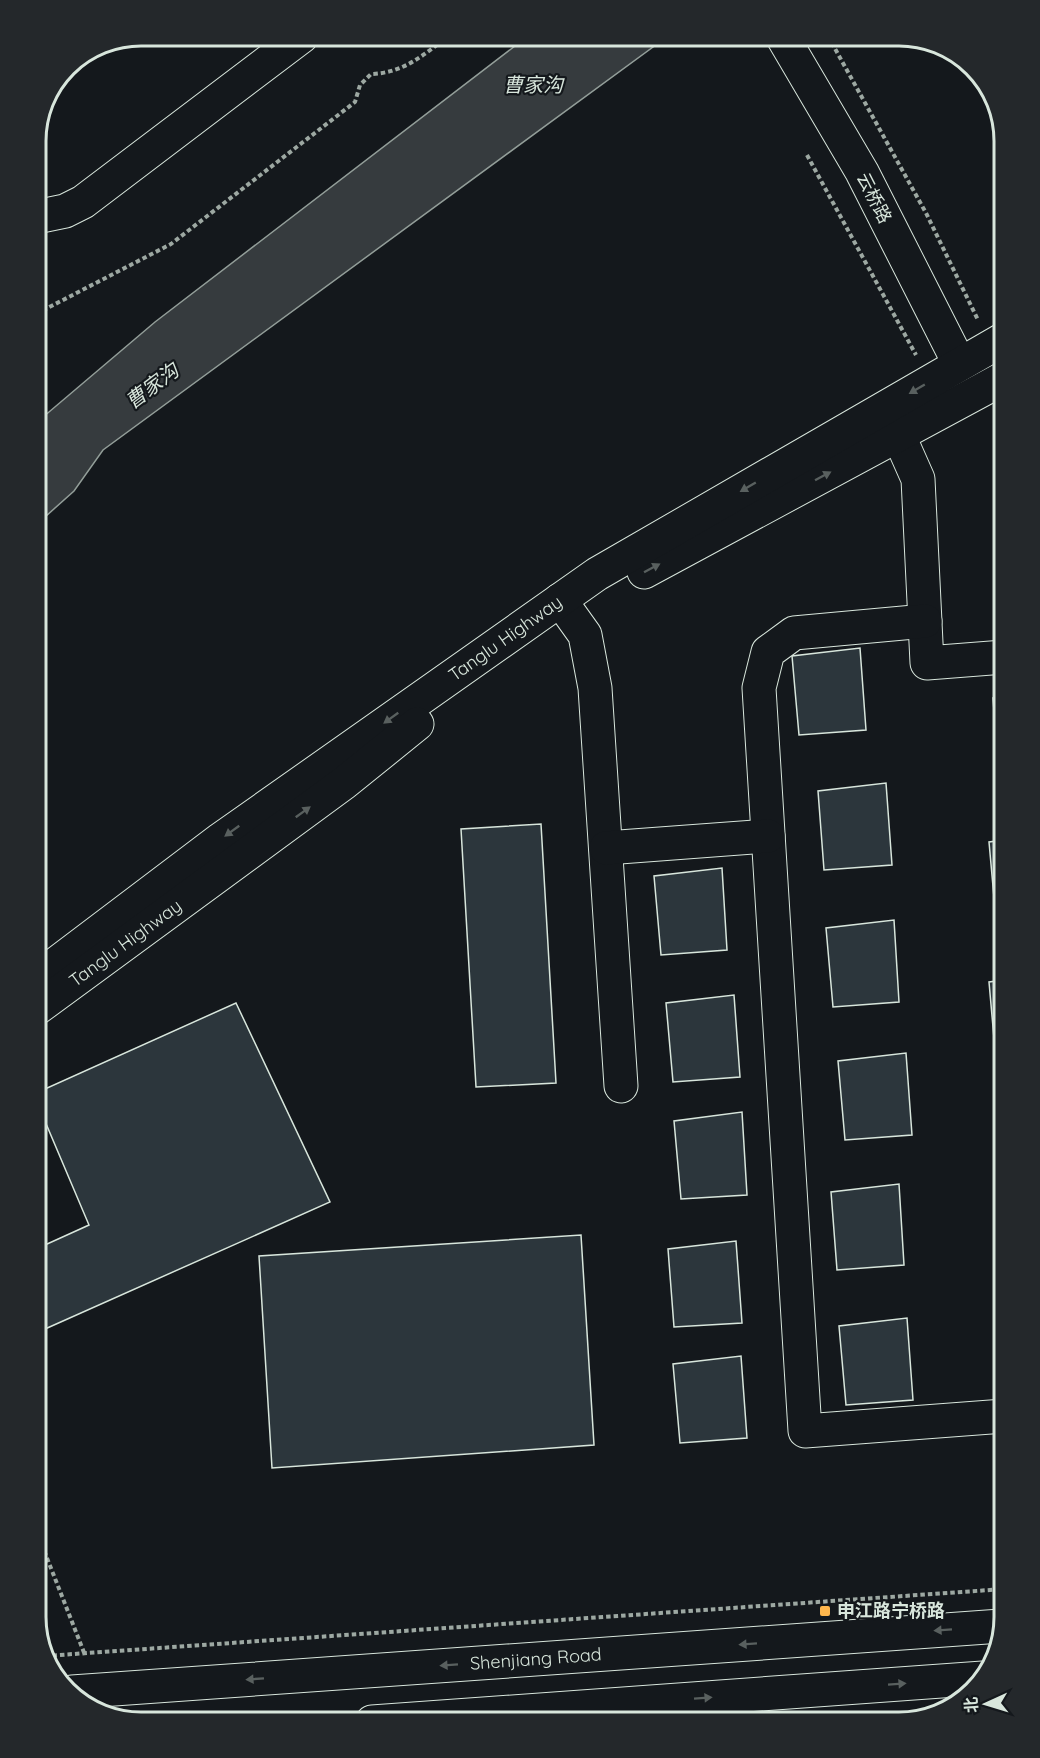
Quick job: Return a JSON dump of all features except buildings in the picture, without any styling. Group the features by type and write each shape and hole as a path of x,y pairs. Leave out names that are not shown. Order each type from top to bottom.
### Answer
{"main road":[{"path":"47,215 65,211 83,202 289,46"},
{"name":"云桥路","path":"789,47 862,172 959,363"},
{"name":"Tanglu Highway","path":"46,971 221,839 566,608 611,590 892,421 959,363 994,344"},
{"name":"Tanglu Highway","path":"892,421 994,382"},
{"path":"892,421 918,478 927,663 994,658"},
{"path":"566,608 585,635 595,688 621,1086"},
{"name":"Tanglu Highway","path":"46,1000 344,783 566,608"},
{"path":"925,621 794,633 768,652 759,688 805,1431 994,1417"},
{"path":"606,848 768,836"},
{"name":"Shenjiang Road","path":"83,1691 993,1627"},
{"path":"518,1712 956,1680"}],"path":[{"path":"47,308 171,244 355,102 360,85 371,74 389,74 406,67 435,46"},
{"path":"834,47 926,213 978,320"},
{"path":"807,155 916,355"},
{"path":"46,1556 85,1655"},
{"path":"55,1656 994,1590"}],"water":[{"name":"曹家沟","path":"514,46 653,47 103,450 74,491 47,515 47,414 155,322"}],"place":[{"name":"申江路宁桥路","path":"825,1611"}]}
